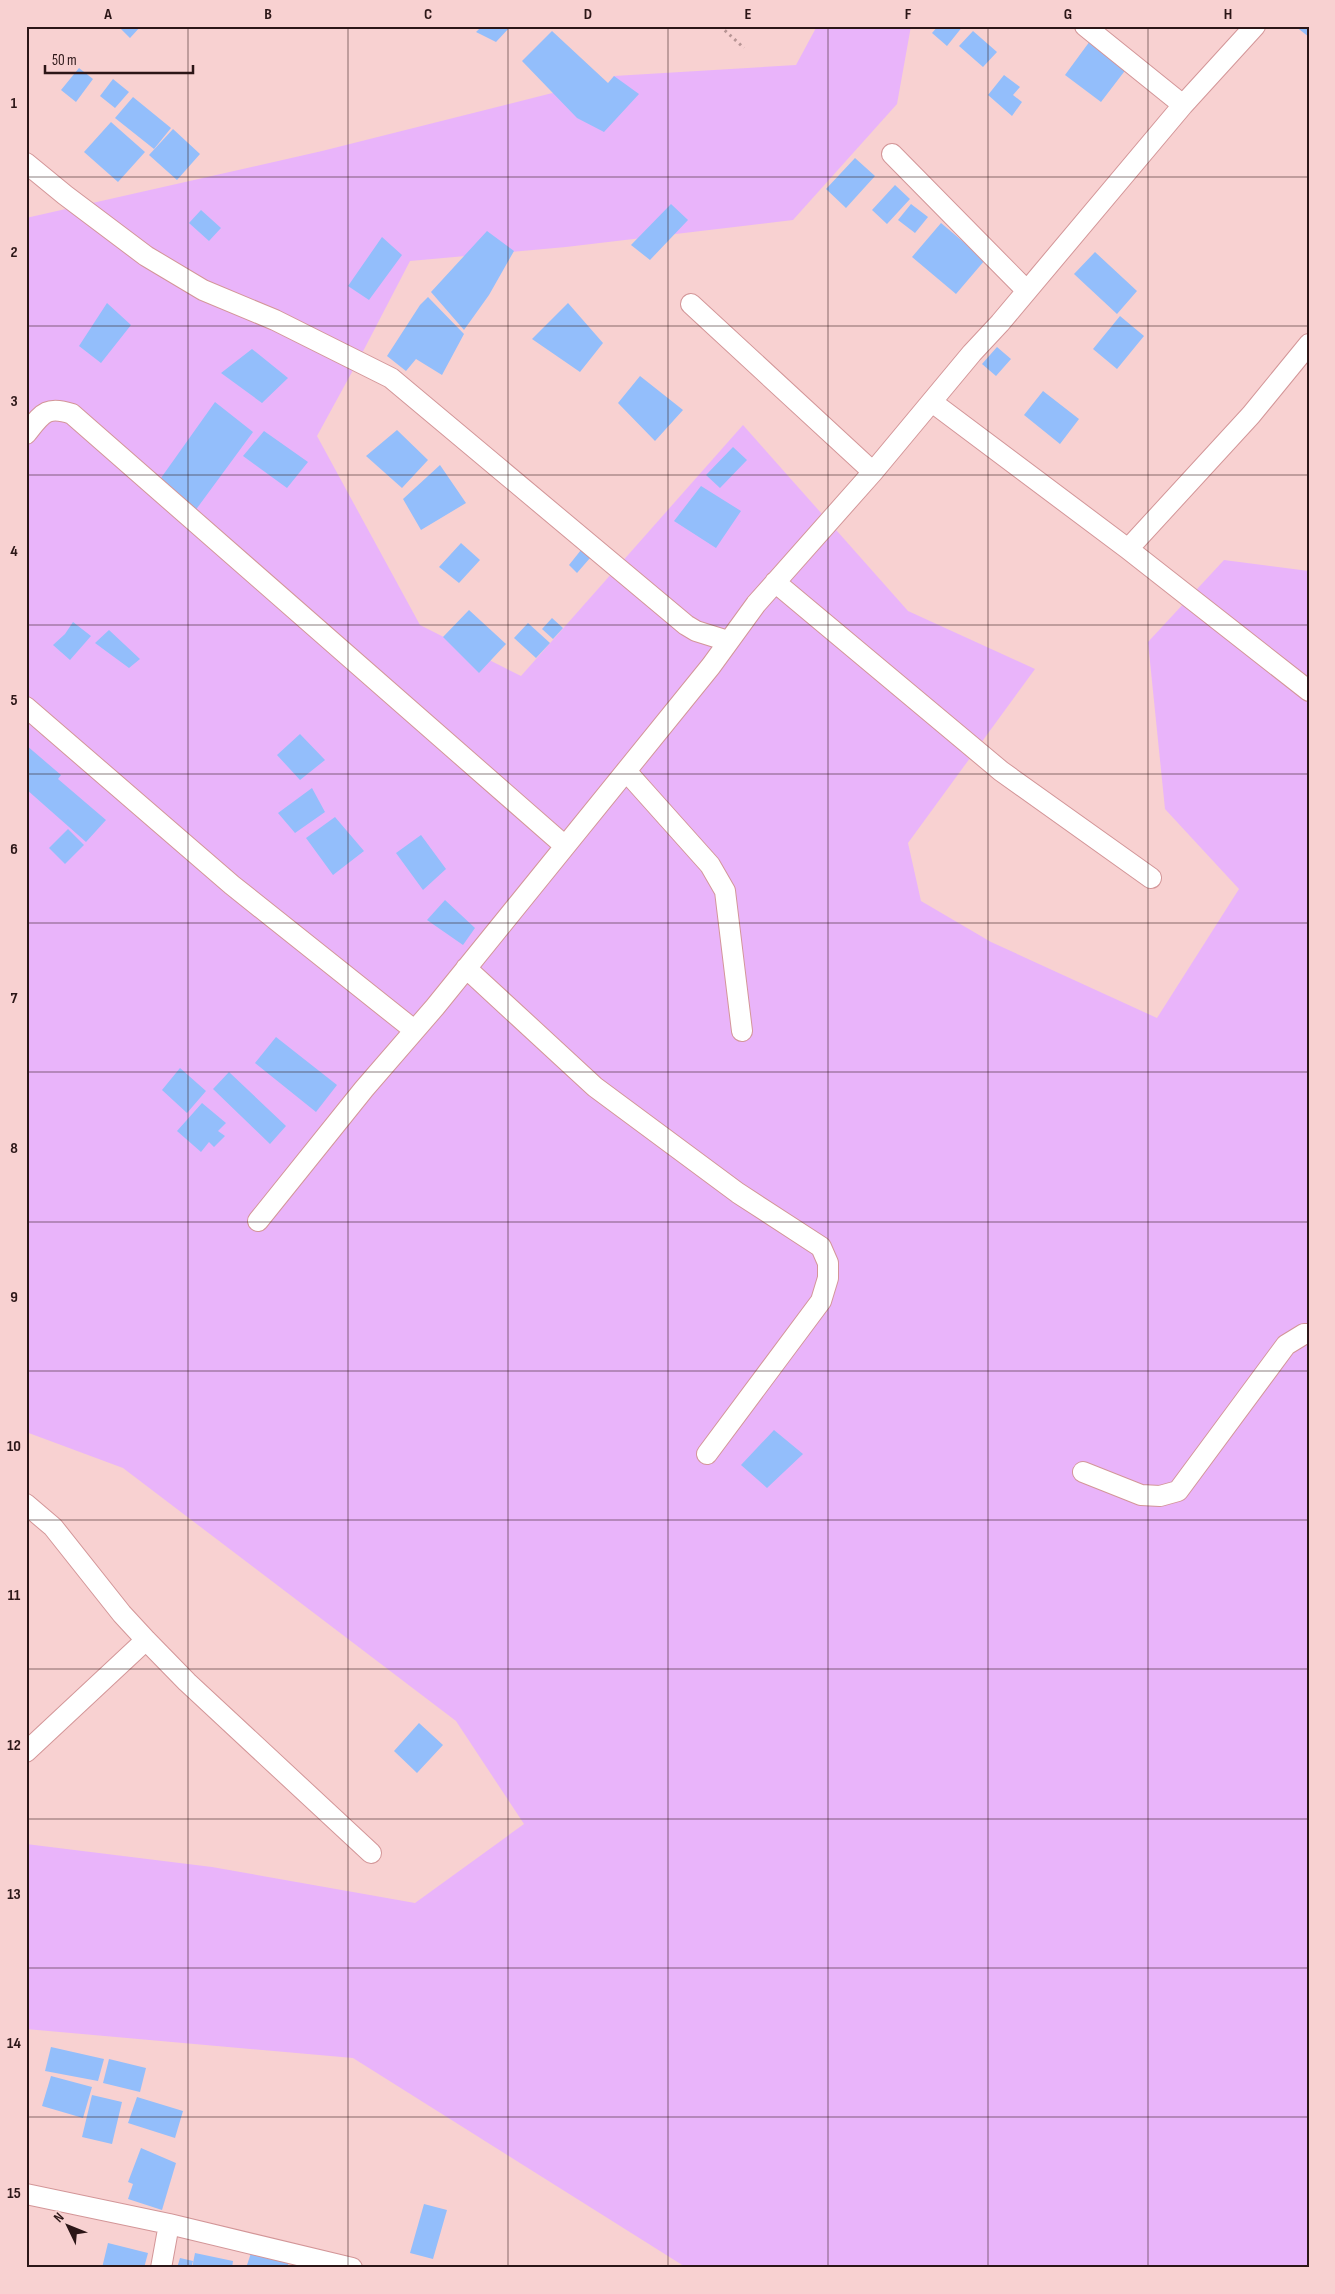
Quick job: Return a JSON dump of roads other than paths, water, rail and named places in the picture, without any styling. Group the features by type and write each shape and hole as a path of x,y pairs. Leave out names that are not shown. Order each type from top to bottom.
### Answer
{"street":[{"path":"1086,26 1182,105"},
{"path":"258,1221 712,666 756,604 796,556 873,472 1182,105 1254,26"},
{"path":"892,154 1027,291"},
{"path":"26,163 146,256 203,290 275,320 390,378 686,625 696,632 728,641"},
{"path":"691,304 873,472"},
{"path":"1128,549 1251,415 1309,344"},
{"path":"932,402 1128,549 1309,691"},
{"path":"26,434 42,414 57,409 72,414 565,846"},
{"path":"775,582 1001,771 1151,878"},
{"path":"26,707 232,885 414,1030"},
{"path":"626,770 710,865 725,891 742,1031"},
{"path":"466,968 595,1087 738,1193 821,1247 828,1263 828,1278 821,1301 707,1454"},
{"path":"1083,1472 1141,1495 1160,1496 1178,1491 1286,1345 1304,1334 1309,1334"},
{"path":"26,1504 53,1527 122,1614 146,1640 194,1688 371,1853"},
{"path":"26,1752 146,1640"},
{"path":"26,2194 169,2224 352,2268"},
{"path":"161,2268 169,2224"}]}
